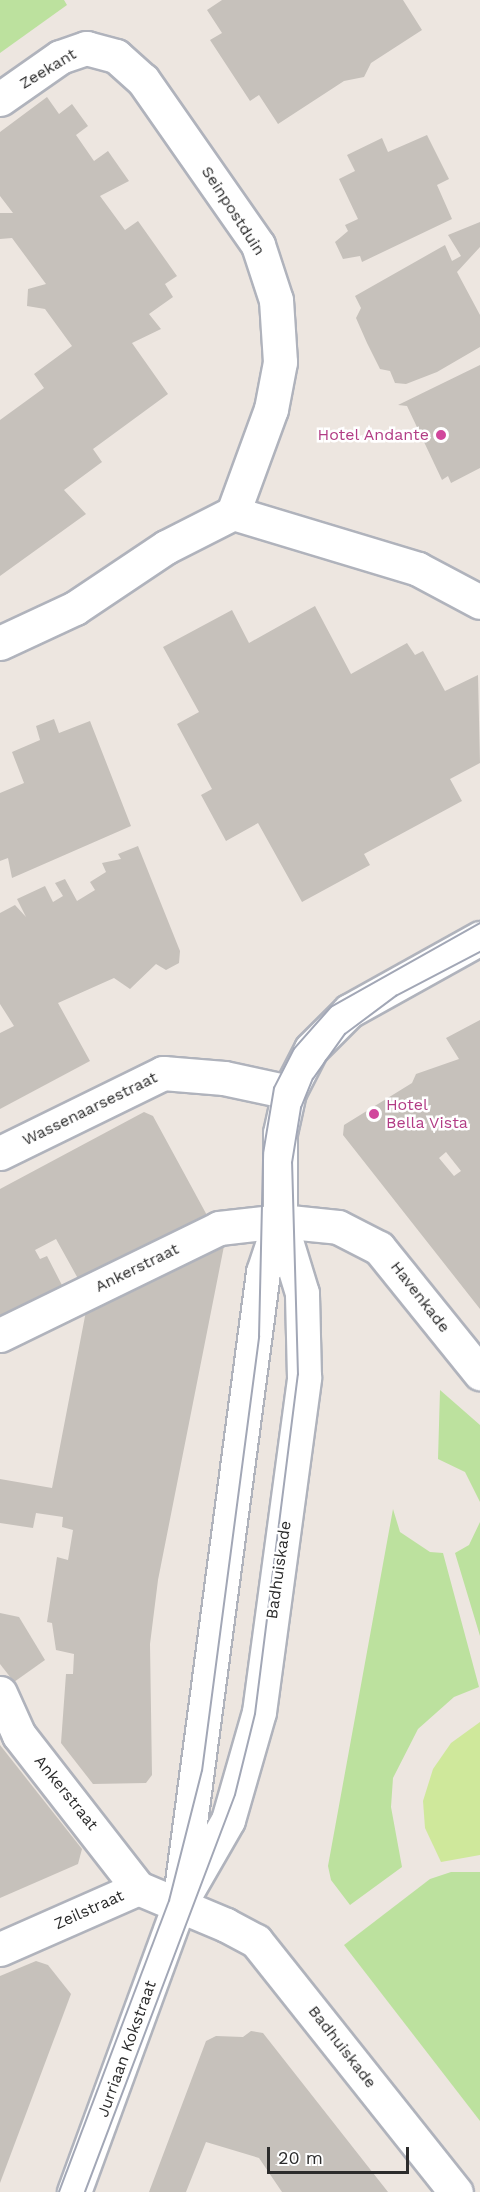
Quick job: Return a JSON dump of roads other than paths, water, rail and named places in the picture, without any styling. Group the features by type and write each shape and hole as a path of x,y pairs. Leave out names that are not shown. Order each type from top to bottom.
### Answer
{"street":[{"name":"Zeekant","path":"0,99 73,51 98,50"},
{"name":"Seinpostduin","path":"98,50 116,56 143,80 237,211 268,269 280,362 272,409 233,513"},
{"path":"0,643 75,608 166,547 233,513 418,569 480,602"},
{"name":"Badhuiskade","path":"179,1905 228,1820 259,1712 304,1377 302,1293 280,1221 280,1133 289,1092 311,1049 349,1011 480,938"},
{"name":"Wassenaarsestraat","path":"0,1153 164,1073 214,1076 289,1092"},
{"name":"Badhuiskade","path":"179,1905 263,1272 280,1221"},
{"name":"Ankerstraat","path":"0,1335 219,1228 280,1221"},
{"name":"Havenkade","path":"280,1221 338,1227 380,1248 480,1373"},
{"name":"Ankerstraat","path":"0,1693 19,1735 138,1888"},
{"name":"Zeilstraat","path":"0,1949 138,1888 179,1905"},
{"name":"Badhuiskade","path":"179,1905 255,1941 456,2192"},
{"name":"Jurriaan Kokstraat","path":"74,2192 179,1905"}],"tram line":[{"path":"59,2192 169,1901 202,1771 259,1337 263,1154 274,1088 294,1049 331,1007 480,923"},
{"path":"85,2192 235,1795 255,1714 298,1375 292,1163 301,1108 313,1079 345,1034 396,996 480,952"}],"place":[{"name":"Hotel Andante","path":"441,435"},
{"name":"Hotel Bella Vista","path":"374,1114"}]}
